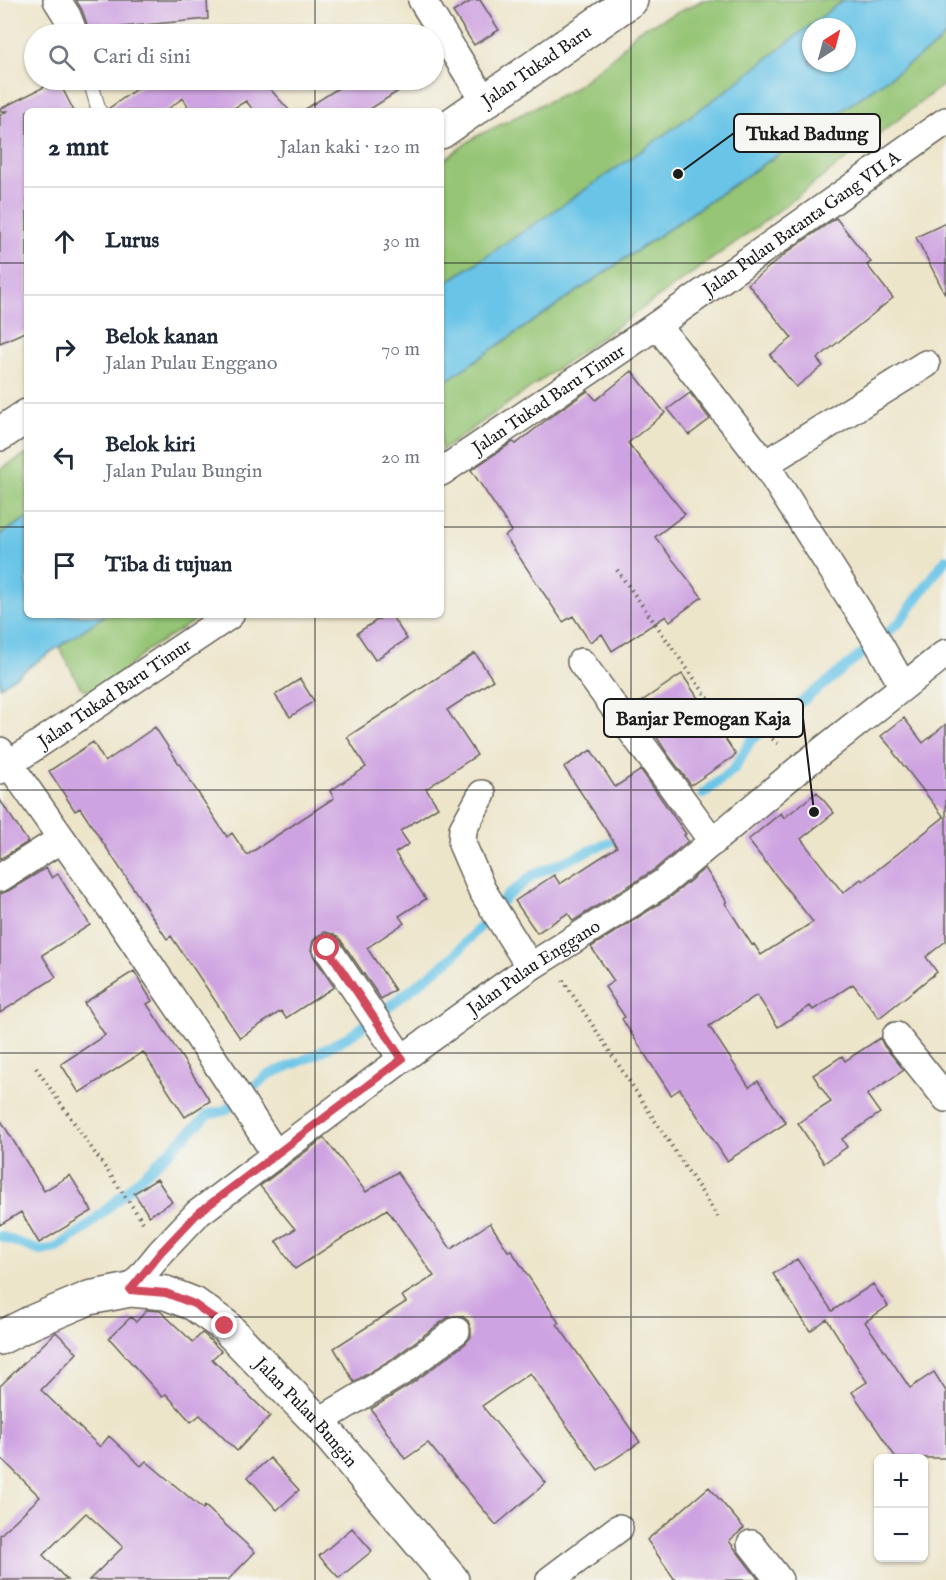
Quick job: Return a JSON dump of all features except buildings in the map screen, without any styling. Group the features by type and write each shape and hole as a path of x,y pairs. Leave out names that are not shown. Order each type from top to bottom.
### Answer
{"street":[{"path":"57,0 70,24"},
{"path":"422,0 437,24"},
{"name":"Jalan Tukad Baru","path":"444,130 631,0"},
{"path":"444,36 485,102"},
{"name":"Jalan Pulau Batanta Gang VII A","path":"657,325 946,121"},
{"path":"657,325 765,464 872,632 903,686"},
{"name":"Jalan Tukad Baru Timur","path":"444,470 657,325"},
{"path":"765,464 926,364"},
{"path":"0,434 24,418"},
{"name":"Jalan Tukad Baru Timur","path":"3,762 225,618"},
{"name":"Jalan Pulau Enggano","path":"130,1290 161,1252 197,1214 276,1155 396,1049 663,883 799,769 946,653"},
{"path":"581,662 713,842"},
{"path":"3,762 122,924 276,1155"},
{"path":"482,794 463,829 462,844 482,890 510,935 539,962"},
{"path":"0,878 61,838"},
{"path":"327,948 396,1049"},
{"path":"896,1036 946,1098"},
{"name":"Jalan Pulau Bungin","path":"0,1338 89,1298 130,1290 166,1293 194,1304 225,1326 318,1422 452,1580"},
{"path":"318,1422 401,1372 456,1331"},
{"path":"550,1580 619,1528"},
{"path":"751,1544 779,1580"}],"lane":[{"path":"93,90 98,108"}],"path":[{"path":"617,570 710,701 751,721 788,752"},
{"path":"539,962 718,1216"},
{"path":"36,1068 147,1228"}],"green space":[{"path":"702,0 844,0 820,18 802,18 802,32 730,88 578,195 444,284 444,160 475,137 573,89 619,52 638,30"},
{"path":"946,35 946,83 757,227 444,449 444,382 936,45"},
{"path":"24,456 24,520 0,535 0,469"},
{"path":"101,618 199,618 147,650 99,694 81,688 59,647"}],"water":[{"path":"844,0 946,0 946,35 936,45 444,382 444,284 680,124 802,32 802,72 856,72 856,18 819,18"},
{"path":"24,520 24,618 101,618 0,687 0,535"}],"waterway":[{"path":"703,794 734,769 751,740 899,623 946,559"},
{"path":"0,1236 40,1251 56,1248 83,1230 209,1114 224,1111 268,1075 315,1055 353,1034 453,957 506,897 533,875 624,836"}],"place":[{"name":"Tukad Badung","path":"678,174"},
{"name":"Banjar Pemogan Kaja","path":"814,812"}],"route":[{"path":"225,1326 194,1304 166,1293 130,1290 161,1252 197,1214 402,1059 327,948"}]}
